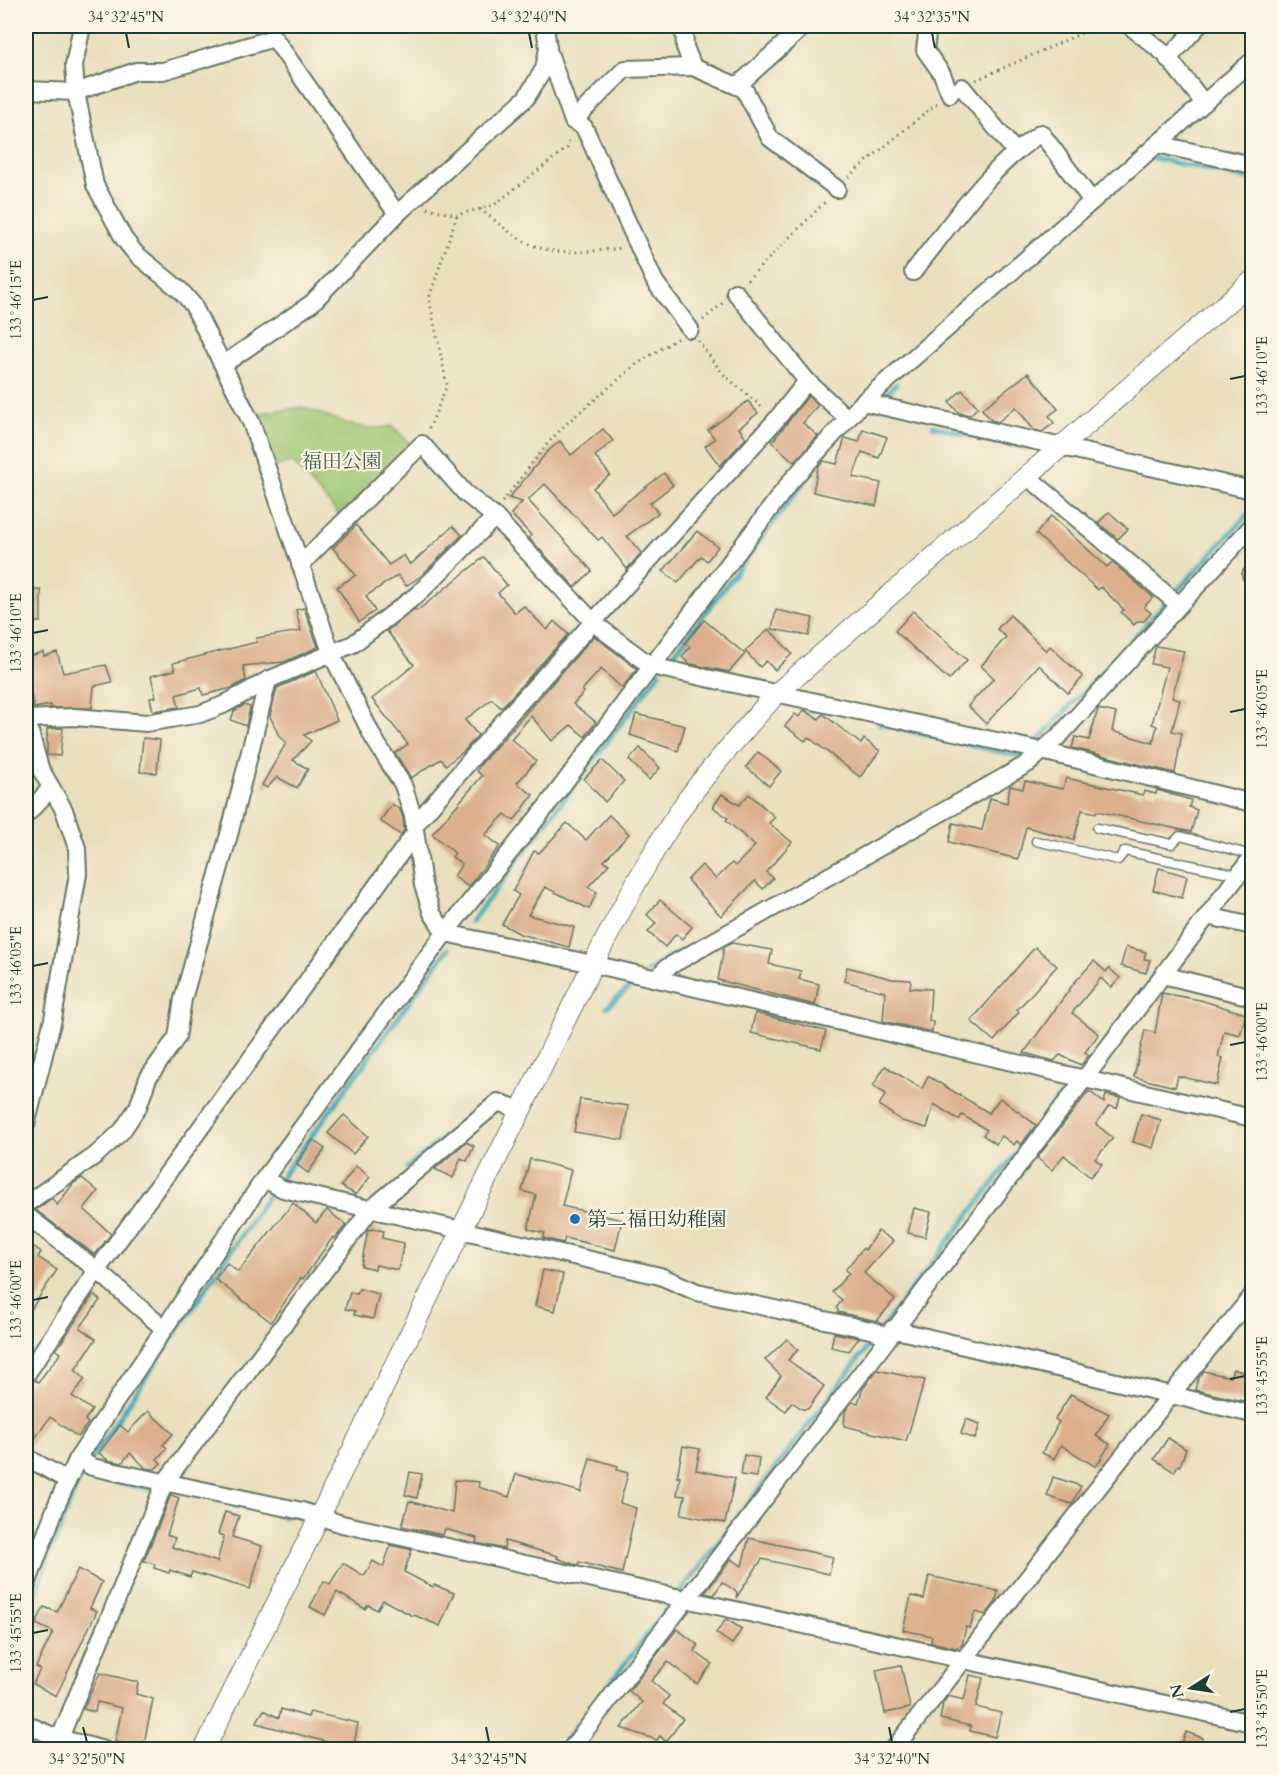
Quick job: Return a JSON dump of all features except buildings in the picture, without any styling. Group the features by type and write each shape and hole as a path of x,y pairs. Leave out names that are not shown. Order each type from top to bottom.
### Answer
{"street":[{"path":"82,26 74,65 76,92 95,185 113,220 136,254 181,291 193,305 224,364 251,422 332,655 374,739 404,785 415,829 423,885 432,913 445,933 593,964 1252,1118"},
{"path":"545,26 548,48 573,121 584,127 655,282 690,329"},
{"path":"684,26 685,47 693,67"},
{"path":"737,86 804,26"},
{"path":"928,26 925,50 956,90 1014,150"},
{"path":"1130,26 1168,59 1204,103"},
{"path":"1168,59 1198,26"},
{"path":"26,90 76,92 136,71 163,71 274,38 402,209"},
{"path":"224,364 312,303 402,209 526,98 544,69 548,48"},
{"path":"26,1587 67,1480 84,1462 163,1328 271,1183 445,933 659,668 791,481 847,418 871,404 1092,201 1252,61"},
{"path":"573,121 625,69 693,67 744,89 770,138 837,189"},
{"path":"913,272 977,190 1014,150 1041,133 1092,201"},
{"path":"1157,144 1252,165"},
{"path":"204,1749 593,964 635,884 687,800 732,743 776,694 1252,281"},
{"path":"735,292 807,381 847,418"},
{"path":"26,1375 97,1270 415,829 508,716 595,624 776,420 807,381"},
{"path":"871,404 1252,490"},
{"path":"300,565 422,444 465,493 495,517 595,624 659,668 1036,750 1252,803"},
{"path":"1027,476 1174,600"},
{"path":"26,1125 53,1019 78,874 77,848 64,810 40,768 26,718 75,717 146,723 200,714 223,705 268,680 332,655 353,644 418,594 495,517"},
{"path":"646,977 666,968 1029,763 1036,750 1174,600 1252,526"},
{"path":"26,1204 96,1155 122,1131 138,1107 148,1078 177,1036 183,999 230,831 268,680"},
{"path":"26,815 51,788"},
{"path":"570,1749 1078,1079 1163,975 1208,915 1233,874 1250,855"},
{"path":"1208,915 1252,926"},
{"path":"1163,975 1252,997"},
{"path":"54,1740 160,1481 366,1208 498,1102 521,1110"},
{"path":"271,1183 366,1208 660,1276 697,1292 1252,1414"},
{"path":"26,1215 97,1270 163,1328"},
{"path":"893,1749 1170,1396 1252,1296"},
{"path":"26,1457 67,1480"},
{"path":"84,1462 681,1601 961,1663 1252,1723"},
{"path":"26,1724 54,1740 104,1749"}],"lane":[{"path":"1097,828 1172,844 1180,836 1250,855"},
{"path":"1036,841 1118,861 1125,851 1233,874"}],"path":[{"path":"495,517 505,496 567,423 637,363 674,342 735,292 798,232 856,169 925,111 956,90 1098,26"},
{"path":"402,209 458,215 494,205 567,148 573,121"},
{"path":"480,209 530,245 549,250 589,251 639,247"},
{"path":"422,444 447,385 429,298 458,215"},
{"path":"690,329 723,374 776,420"}],"green space":[{"name":"福田公園","path":"302,407 358,426 381,428 393,426 413,447 340,516 292,462 274,467 258,418 261,413"}],"waterway":[{"path":"1243,79 1252,72"},
{"path":"1153,158 1252,180"},
{"path":"877,402 896,384"},
{"path":"933,426 1027,449"},
{"path":"666,665 815,467"},
{"path":"1034,745 1252,510"},
{"path":"471,922 660,672"},
{"path":"880,724 1026,758"},
{"path":"1246,853 1252,844"},
{"path":"26,1618 80,1476 267,1197 448,949"},
{"path":"647,972 679,951"},
{"path":"607,1007 640,978"},
{"path":"679,1594 1072,1080"},
{"path":"407,1168 449,1133"},
{"path":"80,1476 158,1490"},
{"path":"261,1510 285,1517"},
{"path":"559,1750 673,1601"}],"place":[{"name":"第二福田幼稚園","path":"575,1219"}]}
